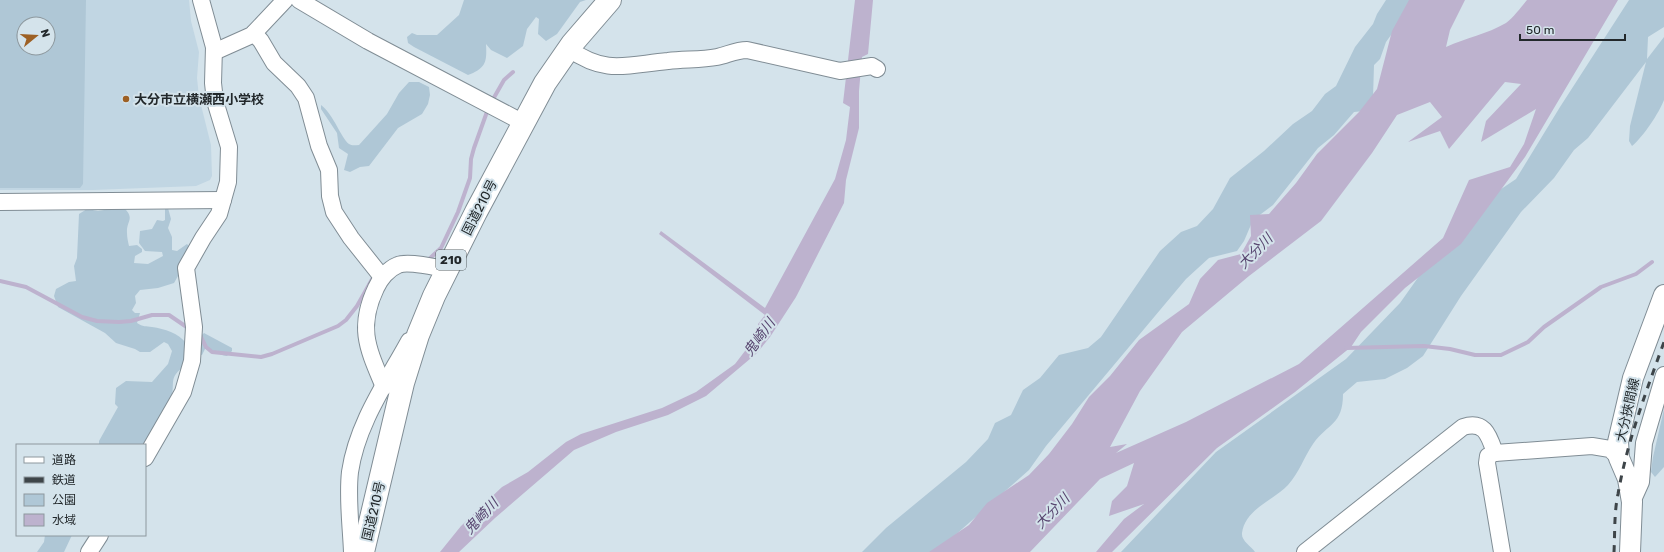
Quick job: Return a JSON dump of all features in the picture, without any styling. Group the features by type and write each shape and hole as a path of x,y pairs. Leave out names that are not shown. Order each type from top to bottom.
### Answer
{"highway":[{"name":"国道210号","path":"363,552 403,383 418,336 434,296 522,122 545,83 569,49 610,0"}],"main road":[{"name":"大分挾間線","path":"1630,552 1632,502 1628,479 1619,458 1618,442 1629,393 1648,335 1664,295"}],"street":[{"path":"146,456 183,392 192,361 194,333 193,310 186,268 219,214 229,170 229,147 215,101 213,83 213,44 202,0"},
{"path":"299,0 368,41 522,122"},
{"path":"214,52 254,33 280,6"},
{"path":"254,33 261,41 274,63 298,86 306,98 319,146 329,170 330,196 334,212 340,223 382,276"},
{"path":"569,49 591,62 613,66 632,66 712,57 738,50 747,50 844,71 875,67"},
{"path":"0,202 223,200"},
{"path":"384,388 372,358 365,324 366,314 371,299 382,276 401,264 447,270"},
{"path":"352,552 350,484 352,464 360,433 434,296"},
{"path":"1632,502 1642,482 1644,443 1664,375"},
{"path":"1305,552 1462,427 1473,425 1484,428 1489,436 1495,453"},
{"path":"1502,552 1487,463 1488,456 1495,453 1592,446 1610,450 1619,458"},
{"path":"89,552 99,536"}],"shaded area":[{"path":"0,0 189,0 191,21 199,52 197,78 199,97 211,145 212,176 210,180 196,186 93,190 0,190"}],"green space":[{"path":"0,0 86,0 83,184 80,188 0,188"},
{"path":"464,0 586,0 580,2 557,34 546,41 538,34 539,19 536,17 527,29 523,46 507,58 491,50 486,44 484,64 479,70 468,75 414,47 408,43 407,37 412,33 417,35 437,35 459,15"},
{"path":"1386,0 1416,0 1386,42 1380,59 1374,65 1373,98 1364,111 1354,112 1334,135 1318,148 1273,205 1253,220 1244,241 1237,251 1209,258 1186,279 1046,446 1029,470 936,552 862,552 886,528 966,462 988,439 995,423 1011,415 1023,390 1040,378 1059,355 1088,348 1101,337 1160,251 1181,232 1197,226 1213,209 1230,178 1264,151 1293,124 1312,111 1325,94 1336,86 1355,47 1373,24 1377,14"},
{"path":"1629,0 1664,0 1664,27 1648,37 1647,59 1664,37 1664,100 1641,137 1632,146 1629,141 1630,126 1646,62 1588,138 1574,150 1554,178 1521,212 1461,296 1423,356 1407,368 1385,379 1357,382 1343,394 1340,412 1337,418 1313,444 1292,480 1288,485 1248,517 1244,525 1242,536 1255,552 1121,552 1216,452 1346,359 1400,303 1429,262 1479,204 1516,179 1560,107"},
{"path":"409,82 419,82 429,87 430,95 428,104 422,114 398,128 369,166 360,167 350,172 344,170 348,154 339,148 337,133 321,109 321,105 330,114 346,141 351,145 359,145 387,114 399,93"},
{"path":"123,207 127,211 130,217 127,229 129,246 137,245 142,249 142,252 135,256 134,263 148,264 163,256 162,252 145,251 139,243 140,231 152,229 157,220 165,220 165,208 168,208 171,219 168,228 172,237 172,250 177,251 187,244 190,247 178,267 178,276 174,283 158,288 140,290 135,296 136,303 132,310 135,313 140,313 137,323 143,326 166,330 175,334 186,343 186,365 176,373 173,380 170,403 146,444 99,444 99,441 118,407 115,404 116,388 126,381 152,382 168,364 172,351 168,344 164,342 150,352 140,352 116,343 105,333 58,307 54,296 56,289 69,282 76,281 74,266 77,258 79,214 87,209 98,211"},
{"path":"204,333 232,348 232,351 227,356 205,349 202,355 199,355 200,337"},
{"path":"1664,409 1664,467 1655,477 1651,472"},
{"path":"45,536 72,536 64,552 37,552 44,542"}],"water":[{"name":"鬼崎川","path":"855,0 873,0 868,54 862,57 859,91 859,128 846,180 844,203 796,297 770,337 757,353 706,396 668,415 616,432 574,450 495,518 459,552 440,552 461,526 502,487 528,472 566,442 581,434 662,408 696,392 735,364 758,334 758,324 765,315 659,234 661,231 765,308 835,179 846,140 850,107 843,103"},
{"name":"大分川","path":"1409,0 1465,0 1450,30 1446,47 1506,23 1515,15 1527,0 1618,0 1525,157 1461,244 1405,288 1361,332 1351,347 1295,392 1217,448 1112,552 1096,552 1124,519 1144,504 1109,516 1112,501 1127,486 1134,463 1100,479 1030,552 929,552 969,525 987,503 1029,475 1049,454 1072,424 1089,397 1110,376 1139,340 1189,304 1200,279 1218,260 1241,254 1251,236 1250,215 1269,214 1296,183 1317,154 1359,112 1377,89 1392,31","holes":["1505,82 1521,84 1486,121 1481,142 1536,109 1524,144 1510,167 1469,180 1443,238 1299,364 1186,422 1116,453 1127,444 1110,447 1140,391 1182,332 1249,276 1321,221 1372,153 1397,115 1430,102 1442,117 1408,142 1440,131 1449,149"]}],"waterway":[{"path":"492,101 504,80 513,72"},
{"path":"427,261 441,248 458,212 470,178 471,159 474,148 488,109"},
{"path":"1346,348 1424,346 1450,349 1475,355 1501,355 1528,342 1544,327 1601,287 1636,274 1652,262"},
{"path":"199,333 206,347 212,352 261,357 272,354 338,326 346,320 357,306 375,274"},
{"path":"0,281 26,287 82,317 97,321 119,322 131,321 152,315 169,315 191,330"}],"railway":[{"path":"1614,552 1616,508 1626,455 1664,342"}],"place":[{"name":"大分市立横瀬西小学校","path":"126,99"}]}
